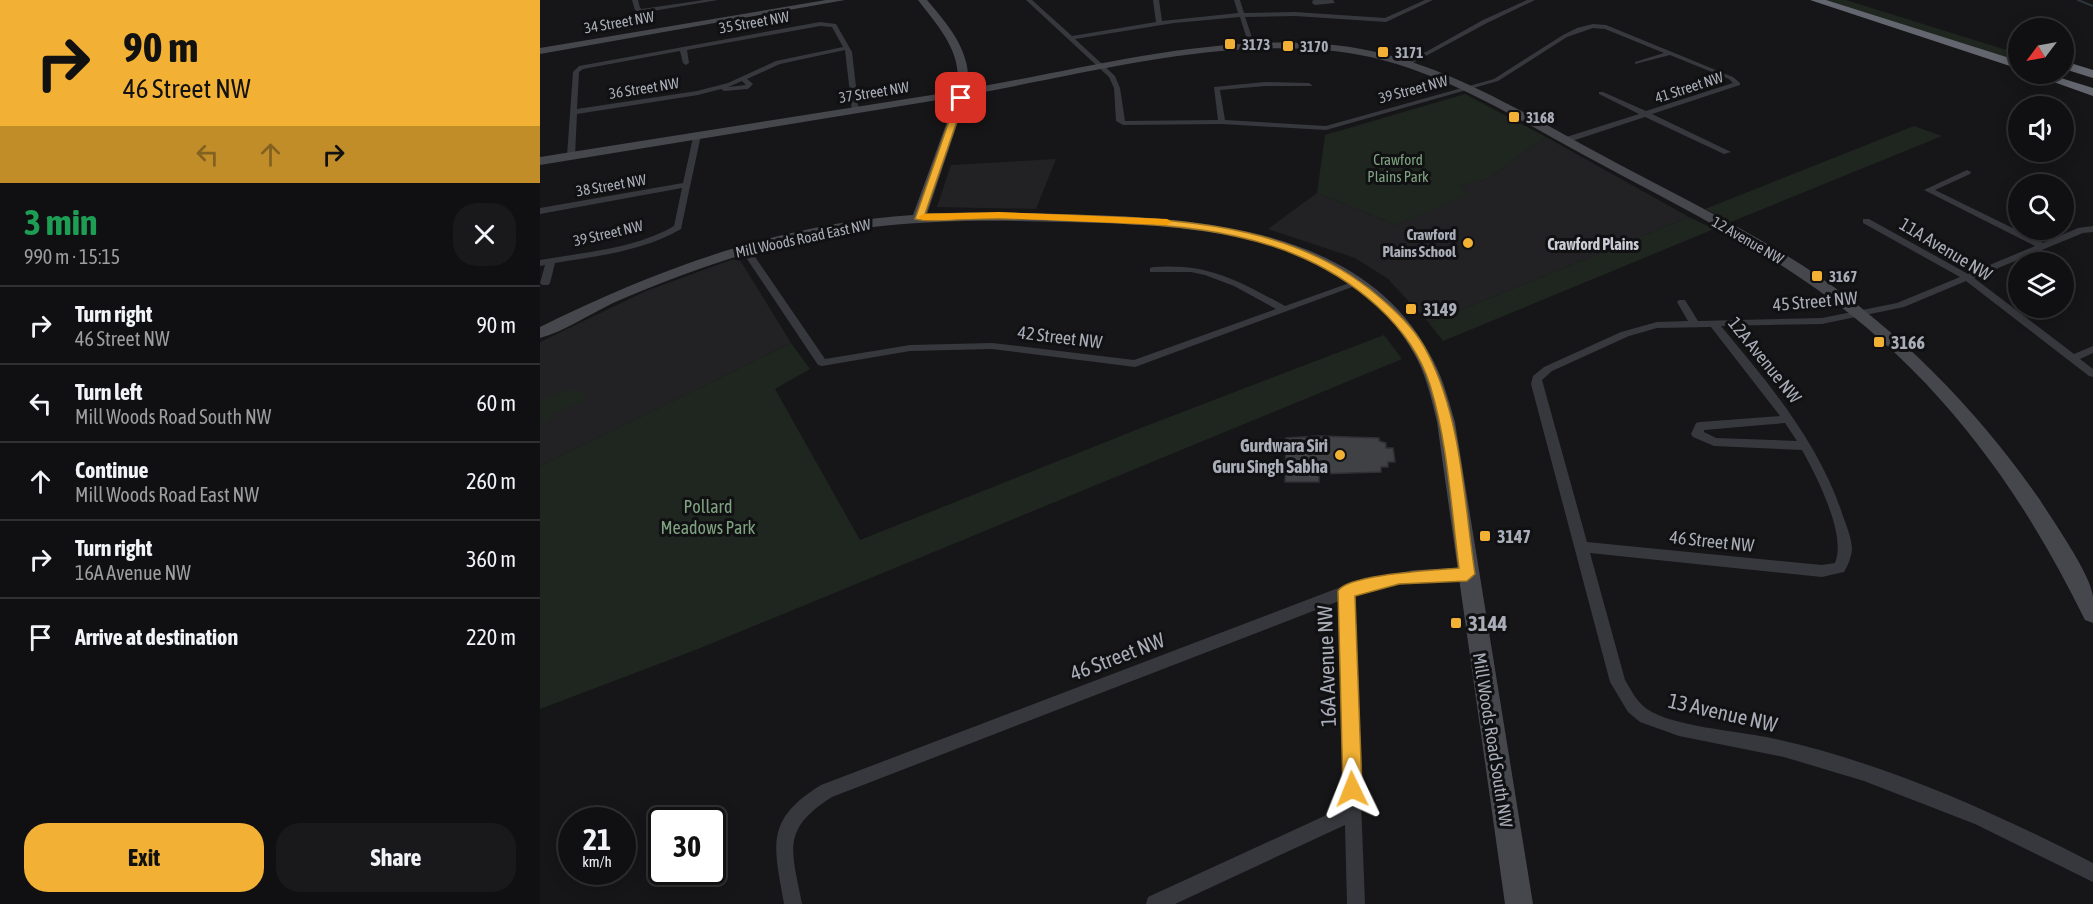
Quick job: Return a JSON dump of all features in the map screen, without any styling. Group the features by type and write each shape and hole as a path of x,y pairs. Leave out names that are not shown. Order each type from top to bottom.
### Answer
{"highway":[{"path":"1815,0 2008,62"},
{"path":"1852,0 1983,40"},
{"path":"2074,67 2093,73"},
{"path":"2070,84 2093,91"},
{"path":"2073,84 2093,91"}],"street":[{"path":"635,0 637,9 641,11 715,0"},
{"name":"34 Street NW","path":"540,50 841,0"},
{"path":"919,217 962,94 964,73 959,47 922,0"},
{"path":"1029,0 1105,68"},
{"path":"1156,0 1159,23"},
{"path":"1237,0 1252,46"},
{"path":"1316,15 1319,2 1332,3 1330,0"},
{"path":"1072,38 1159,23 1242,15 1316,15 1386,20 1430,0"},
{"path":"1409,63 1441,48 1493,15 1532,0"},
{"name":"35 Street NW","path":"574,112 576,72 581,67 829,23 834,25 848,48"},
{"name":"39 Street NW","path":"1105,68 1117,84 1121,123 1222,122 1326,128 1469,88 1515,72 1572,32 1587,25 1596,24 1670,53"},
{"name":"37 Street NW","path":"540,160 962,94 1199,51 1252,46 1321,47"},
{"name":"12 Avenue NW","path":"1321,47 1370,54 1409,63 1469,88 1760,245 1824,287 1860,315 1939,387 1974,424 2031,500 2073,573 2093,614"},
{"path":"683,48 686,63"},
{"path":"848,48 856,111"},
{"name":"36 Street NW","path":"574,112 718,88 735,90 748,87 750,84 742,78 778,62 848,48"},
{"path":"1637,63 1670,53"},
{"name":"41 Street NW","path":"1566,140 1738,84 1734,79 1670,53"},
{"path":"1222,122 1216,88 1265,84 1309,85"},
{"name":"41 Street NW","path":"1601,93 1727,152"},
{"path":"571,156 574,112"},
{"path":"686,185 697,135"},
{"path":"1967,172 1928,190 2043,246"},
{"name":"39 Street NW","path":"540,263 618,247 671,232 680,225 686,185"},
{"name":"38 Street NW","path":"540,211 686,185"},
{"name":"Mill Woods Road East NW","path":"540,333 586,309 650,281 746,250 833,228 919,217 1023,216 1158,221 1213,227 1283,245 1318,260 1358,283"},
{"name":"11A Avenue NW","path":"1866,221 1965,276 2093,374"},
{"name":"45 Street NW","path":"1540,376 1548,369 1638,329 1694,323 1822,321 1860,315 1900,304 1965,276 2091,229"},
{"name":"42 Street NW","path":"746,250 822,363 910,348 992,346 1136,364 1358,283"},
{"name":"39 Street NW","path":"545,284 551,261"},
{"path":"1153,270 1192,268 1225,277 1284,310"},
{"name":"Mill Woods Road South NW","path":"1358,283 1400,321 1416,342 1431,372 1446,422 1467,574 1519,904"},
{"path":"1682,302 1694,323"},
{"name":"12A Avenue NW","path":"1713,323 1789,418 1806,446 1826,487 1846,550 1839,568"},
{"path":"2074,358 2093,350"},
{"name":"13 Avenue NW","path":"1540,376 1537,384 1539,396 1618,682 1630,702 1644,716 1676,727 1784,749 1922,793 1991,822 2093,873"},
{"name":"12A Avenue NW","path":"1789,418 1700,426 1697,434 1714,442 1806,446"},
{"name":"46 Street NW","path":"1582,547 1822,571 1839,568"},
{"name":"46 Street NW","path":"793,904 783,842 784,831 794,814 827,791 1346,591 1399,578 1467,574"},
{"name":"16A Avenue NW","path":"1346,591 1356,904"},
{"path":"1155,904 1353,812"}],"shaded area":[{"name":"Crawford Plains School","path":"1546,137 1689,217 1429,323 1387,278 1355,258 1268,229 1317,193 1396,225 1469,193 1458,186 1487,179"},
{"path":"1056,159 1036,209 937,207 951,165"},
{"path":"731,260 740,260 791,343 540,466 540,342 646,291"}],"green space":[{"path":"1824,0 1846,0 2008,51 2008,59"},
{"name":"Crawford Plains Park","path":"1465,94 1546,137 1487,179 1459,186 1470,194 1396,225 1317,193 1325,135"},
{"path":"1914,126 1942,136 1731,222 1705,209"},
{"path":"1689,217 1714,229 1443,341 1429,323"},
{"name":"Pollard Meadows Park","path":"1384,335 1402,359 698,649 540,709 540,466 791,343 810,369 775,389 860,540 1146,426"},
{"path":"569,390 579,390 587,399 553,415 548,422 540,422 540,400"}],"building":[{"name":"Gurdwara Siri Guru Singh Sabha","path":"1319,436 1379,438 1379,441 1386,443 1386,448 1393,448 1395,462 1388,462 1388,467 1381,467 1381,472 1319,474 1319,482 1285,482 1286,438"}],"waterway":[{"path":"2078,0 2093,6"}],"slow traffic":[{"path":"923,217 999,215 1167,222"}],"place":[{"name":"3173","path":"1230,44"},
{"name":"3170","path":"1288,46"},
{"name":"3171","path":"1383,52"},
{"name":"3168","path":"1514,117"},
{"name":"Crawford Plains School","path":"1468,243"},
{"name":"3167","path":"1817,276"},
{"name":"3149","path":"1411,309"},
{"name":"3166","path":"1879,342"},
{"name":"Gurdwara Siri Guru Singh Sabha","path":"1340,455"},
{"name":"3147","path":"1485,536"},
{"name":"3144","path":"1456,623"}],"district":[{"name":"Crawford Plains","path":"1593,244"}],"route":[{"path":"961,98 919,217 999,215 1158,221 1245,233 1300,252 1358,283 1400,321 1421,351 1435,383 1446,422 1467,574 1413,576 1372,583 1346,591 1352,789"}]}
